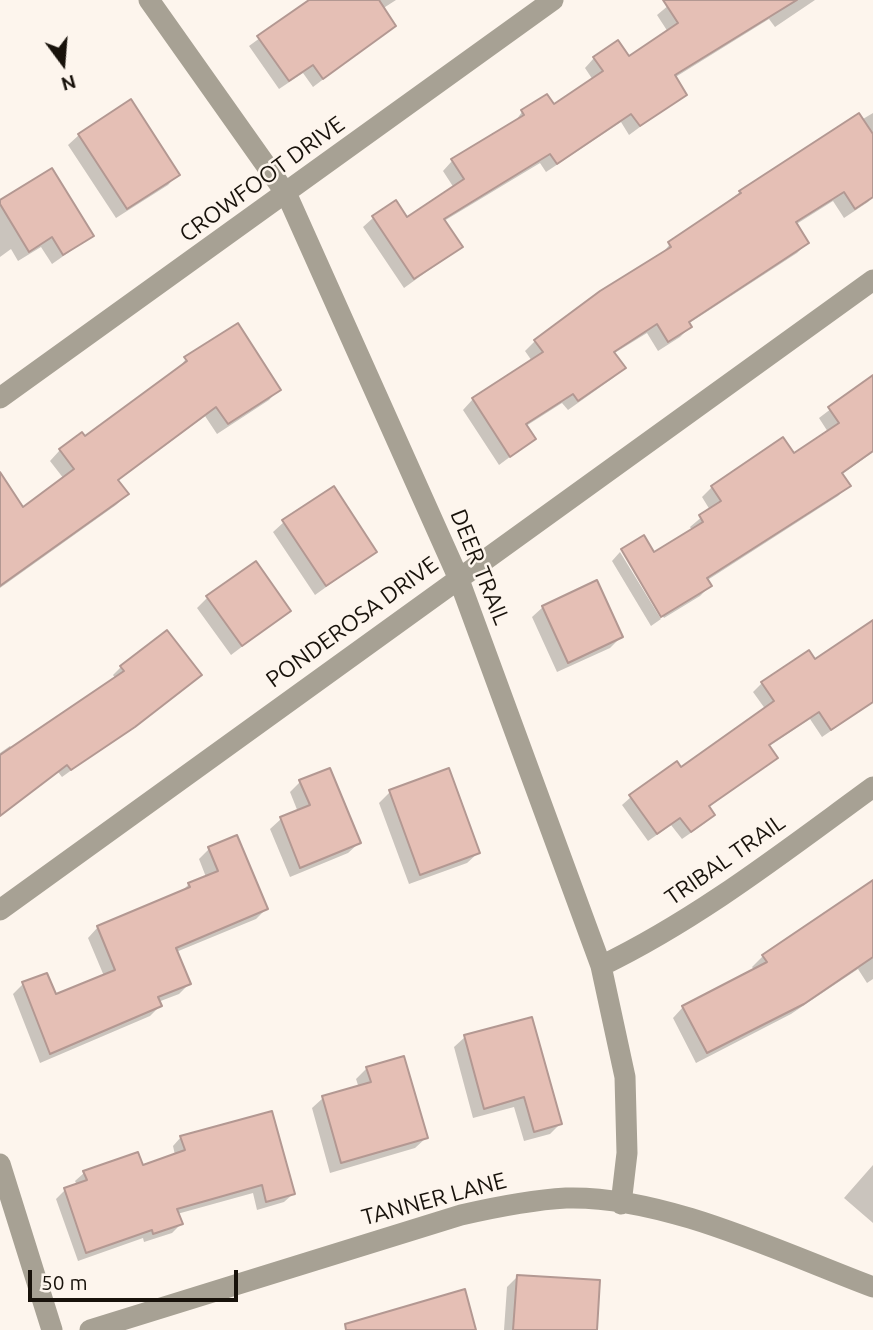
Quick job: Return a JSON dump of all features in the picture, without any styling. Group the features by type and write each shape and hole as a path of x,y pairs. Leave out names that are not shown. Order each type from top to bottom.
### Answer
{"street":[{"name":"DEER TRAIL","path":"149,0 287,194 458,578 601,966 625,1077 627,1153 621,1204"},
{"name":"CROWFOOT DRIVE","path":"0,398 553,0"},
{"name":"PONDEROSA DRIVE","path":"0,910 873,281"},
{"name":"TRIBAL TRAIL","path":"601,966 657,939 708,906 873,787"},
{"path":"0,1164 52,1330"},
{"name":"TANNER LANE","path":"90,1330 472,1212 516,1202 569,1198 673,1213 873,1287"}],"building":[{"path":"309,0 379,0 396,26 323,79 313,65 289,81 257,36"},
{"path":"663,0 797,0 675,75 687,95 640,126 631,114 557,164 550,154 444,219 463,247 414,279 372,216 396,200 407,217 464,179 451,159 524,115 521,110 547,94 554,104 603,71 593,57 618,40 629,56 678,23"},
{"path":"131,99 180,175 127,209 78,134"},
{"path":"859,113 873,134 873,197 855,209 844,192 796,222 809,243 689,322 692,327 668,342 657,324 614,352 626,368 578,401 573,394 526,424 536,439 510,457 472,398 543,352 534,340 600,291 671,247 668,242 741,193 739,191"},
{"path":"52,168 94,236 63,255 52,237 29,252 0,204 0,200"},
{"path":"238,323 281,390 228,424 216,407 118,480 129,494 0,586 0,472 23,507 74,469 59,449 82,432 85,436 187,361 184,357"},
{"path":"873,375 873,451 842,473 851,486 707,578 712,586 661,617 621,549 644,535 654,552 703,522 699,515 721,501 711,486 783,437 794,453 839,423 828,407"},
{"path":"334,486 377,552 326,586 282,520"},
{"path":"256,561 291,611 242,646 206,596"},
{"path":"597,580 623,637 568,663 542,606"},
{"path":"873,620 873,702 831,730 819,712 769,745 778,758 709,806 715,815 691,832 680,818 657,834 629,795 677,761 681,767 774,701 761,682 809,650 815,659"},
{"path":"167,630 202,675 135,727 71,770 67,765 0,816 0,755 124,671 120,666"},
{"path":"330,768 361,843 300,868 280,817 310,805 299,780"},
{"path":"449,768 480,853 420,875 389,790"},
{"path":"237,835 268,909 176,948 191,984 158,997 162,1006 50,1054 22,982 47,973 56,994 115,970 97,926 190,887 188,883 218,871 208,847"},
{"path":"873,880 873,957 804,1004 707,1053 682,1006 767,962 762,955"},
{"path":"532,1017 562,1124 534,1132 524,1097 484,1109 464,1035"},
{"path":"404,1056 428,1138 341,1163 322,1096 371,1082 366,1067"},
{"path":"272,1111 295,1194 266,1202 262,1185 177,1209 183,1224 153,1234 152,1230 86,1253 64,1188 87,1180 83,1171 138,1152 143,1165 185,1150 180,1136"},
{"path":"517,1275 600,1280 597,1330 513,1330"},
{"path":"465,1289 476,1330 346,1330 345,1324"}]}
